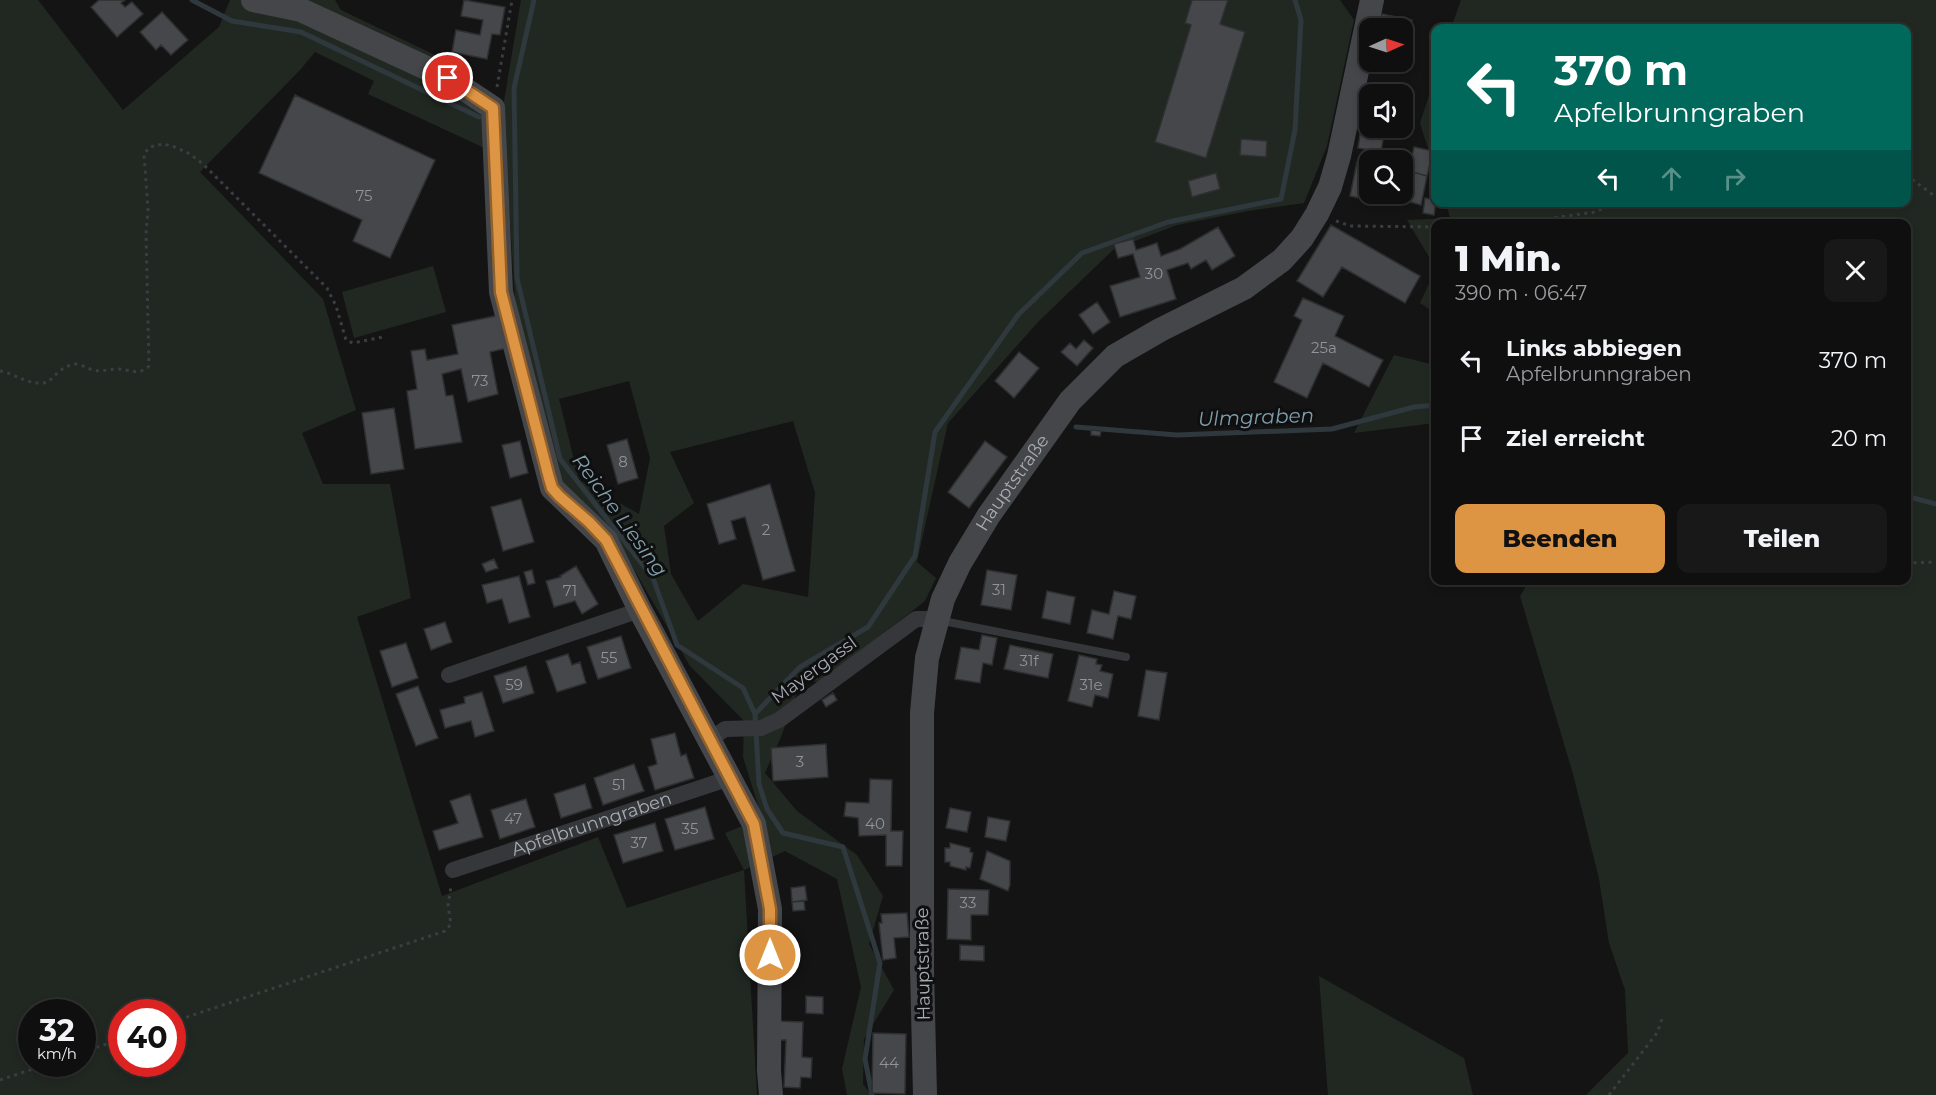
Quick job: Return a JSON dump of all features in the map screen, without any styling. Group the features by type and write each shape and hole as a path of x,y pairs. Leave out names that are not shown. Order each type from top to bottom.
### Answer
{"street":[{"path":"253,0 299,5 448,78 493,108 501,292 552,488 606,540 754,824 770,909 769,1071 771,1095"},
{"name":"Hauptstraße","path":"925,1095 921,742 924,683 932,637 947,590 989,515 1070,401 1115,356 1160,330 1244,288 1282,260 1302,238 1330,187 1339,156 1372,0"},
{"path":"449,675 640,609"},
{"name":"Mayergassl","path":"709,740 725,729 761,728 779,720 916,619 937,620"},
{"name":"Apfelbrunngraben","path":"453,870 730,778"}],"lane":[{"path":"937,620 1126,657"}],"path":[{"path":"493,108 512,0"},
{"path":"0,371 15,374 28,382 37,384 48,382 56,373 79,364 87,369 99,371 119,369 137,372 146,369 148,366 146,234 148,208 143,159 150,147 163,144 190,154 210,171 327,288 336,306 346,340 353,343 383,337"},
{"path":"1911,179 1936,197"},
{"path":"1545,219 1595,212 1606,207"},
{"path":"1317,214 1351,226 1431,226"},
{"path":"1911,563 1936,562"},
{"path":"186,1017 445,931 451,924 448,906 453,870"},
{"path":"1609,1095 1657,1033 1663,1017"},
{"path":"0,1080 18,1074"}],"shaded area":[{"path":"0,0 38,0 123,110 219,27 230,0 335,0 341,10 460,67 447,87 503,107 521,0 1340,0 1354,20 1327,146 1304,203 1177,225 1114,249 1039,321 948,423 917,562 936,578 925,601 820,682 801,681 765,773 797,811 857,855 883,896 869,944 894,990 864,1039 863,1084 871,1095 847,1095 842,1069 861,987 837,879 785,851 744,870 757,1095 0,1095","holes":["315,52 374,81 368,94 506,158 517,329 557,485 625,554 690,666 744,721 743,757 762,818 725,833 744,870 627,908 598,837 442,896 357,617 411,598 390,484 323,484 302,433 356,410 323,299 200,172","629,381 650,458 639,514 579,480 559,399","793,421 815,493 808,597 743,584 698,621 671,574 664,526 694,503 670,452"]},
{"path":"1461,0 1936,0 1936,1095 1586,1095 1628,1053 1625,990 1609,943 1599,879 1573,774 1520,596 1527,585 1911,585 1911,219 1431,219 1431,260 1407,220 1450,218 1447,207 1911,207 1911,24 1452,24"},
{"path":"1431,89 1431,158 1420,123"},
{"path":"433,266 446,312 354,338 342,292"},
{"path":"1431,279 1431,310 1420,303"},
{"path":"1394,355 1431,364 1431,423 1354,433"},
{"path":"1319,976 1464,1058 1473,1095 1328,1095"}],"building":[{"path":"99,0 125,0 121,3 125,7 132,2 143,14 117,37 91,7"},
{"path":"464,0 505,7 500,35 492,34 487,59 452,52 456,30 480,35 483,20 461,16"},
{"path":"1192,0 1228,0 1220,24 1245,32 1206,158 1155,142 1191,25 1185,23"},
{"path":"162,12 188,40 171,55 161,45 156,50 140,32"},
{"path":"1382,14 1402,18 1381,18"},
{"path":"295,95 435,160 390,258 353,241 362,220 259,173"},
{"path":"1360,138 1383,138 1381,150 1358,148"},
{"path":"1241,139 1267,141 1266,157 1240,155"},
{"path":"1414,147 1431,151 1427,176 1413,172"},
{"path":"1357,162 1359,162 1359,198 1350,196"},
{"path":"1413,172 1427,176 1421,205 1413,203"},
{"path":"1216,173 1220,189 1192,197 1188,181"},
{"path":"1425,198 1431,199 1431,207 1435,207 1434,215 1423,213"},
{"path":"1331,225 1420,276 1405,303 1342,267 1323,297 1297,281"},
{"path":"1218,227 1235,256 1212,270 1206,260 1191,269 1188,263 1167,270 1176,299 1120,317 1110,286 1140,277 1133,254 1118,258 1114,244 1133,239 1136,250 1157,243 1161,256 1180,249"},
{"path":"1303,298 1344,316 1335,336 1383,360 1369,387 1323,363 1307,398 1274,382 1302,320 1294,316"},
{"path":"1097,302 1110,322 1093,334 1079,315"},
{"path":"500,315 507,348 490,352 498,394 468,402 461,369 442,374 446,396 453,395 462,442 415,449 407,391 417,389 411,351 425,349 427,360 458,354 452,325"},
{"path":"1084,340 1093,348 1077,366 1061,352 1070,343 1076,349"},
{"path":"1019,352 1039,368 1014,398 995,381"},
{"path":"394,408 404,469 371,474 362,413"},
{"path":"1091,430 1101,431 1100,436 1091,435"},
{"path":"627,439 638,478 618,484 607,445"},
{"path":"520,441 528,473 510,478 502,445"},
{"path":"985,441 1007,457 969,508 948,492"},
{"path":"770,484 795,571 763,580 745,517 731,521 736,539 719,544 707,504"},
{"path":"521,499 534,542 503,551 491,507"},
{"path":"494,559 498,568 486,572 482,564"},
{"path":"576,566 598,604 582,614 575,601 554,607 546,581 561,577"},
{"path":"532,570 535,583 528,585 524,572"},
{"path":"987,570 1017,575 1011,610 981,605"},
{"path":"519,576 530,617 509,623 502,599 487,603 482,585"},
{"path":"1047,591 1075,597 1070,624 1042,618"},
{"path":"1114,591 1136,596 1131,619 1118,616 1113,639 1087,633 1092,610 1109,614"},
{"path":"445,622 452,642 431,650 424,629"},
{"path":"982,635 997,638 992,665 983,663 980,683 955,679 961,647 979,650"},
{"path":"621,636 631,668 598,679 587,647"},
{"path":"406,643 418,678 392,687 380,651"},
{"path":"1010,645 1053,654 1048,678 1004,669"},
{"path":"568,654 572,665 580,662 586,683 557,692 546,661"},
{"path":"1079,655 1097,659 1096,664 1102,665 1100,671 1113,674 1108,698 1095,695 1092,707 1068,701"},
{"path":"526,666 534,693 503,703 494,676"},
{"path":"1146,670 1167,673 1159,720 1138,716"},
{"path":"418,686 438,738 416,746 396,694"},
{"path":"482,692 494,731 475,737 471,721 445,728 440,710 465,703 464,697"},
{"path":"833,693 837,700 826,707 822,700"},
{"path":"675,733 681,756 686,754 694,778 655,790 648,767 657,764 651,739"},
{"path":"826,744 828,777 773,781 771,748"},
{"path":"634,764 644,791 603,805 594,778"},
{"path":"870,779 892,780 891,831 903,831 902,866 886,866 886,835 859,836 858,818 844,816 846,802 869,803"},
{"path":"585,784 592,808 561,818 554,794"},
{"path":"470,794 483,837 439,850 433,831 458,823 450,801"},
{"path":"526,799 535,827 500,839 491,810"},
{"path":"705,807 714,839 675,850 665,819"},
{"path":"950,808 971,812 967,832 946,828"},
{"path":"988,817 1010,821 1006,841 985,837"},
{"path":"655,823 663,851 623,863 614,835"},
{"path":"950,843 970,848 970,852 973,853 970,868 966,867 966,870 950,866 950,862 945,862 945,848 950,848"},
{"path":"987,851 1010,861 1008,891 980,879"},
{"path":"805,886 807,900 792,902 791,888"},
{"path":"948,889 989,890 988,915 971,915 971,940 947,939"},
{"path":"804,901 805,910 793,911 792,902"},
{"path":"907,913 909,937 894,938 896,958 883,960 879,923 882,923 881,914"},
{"path":"960,945 984,946 984,961 960,960"},
{"path":"806,996 823,997 823,1014 806,1013"},
{"path":"776,1021 803,1022 802,1057 812,1058 811,1078 801,1077 800,1088 784,1087 786,1040 776,1040"},
{"path":"873,1033 906,1034 905,1094 872,1093"}],"waterway":[{"path":"192,0 232,21 301,32 479,117"},
{"name":"Reiche Liesing","path":"534,0 514,88 517,278 560,459 653,578 677,645 743,688 755,714 759,784 767,809 783,833 843,847 880,963 865,1059 872,1095"},
{"path":"755,714 800,667 868,627 915,556 935,432 1018,315 1082,253 1168,222 1281,199 1295,130 1301,20 1295,0"},
{"name":"Ulmgraben","path":"1076,427 1177,435 1332,429 1414,407 1431,405"},
{"path":"1911,497 1936,504"}],"route":[{"path":"448,78 493,108 501,292 552,488 606,540 754,824 770,909 770,955"}]}
